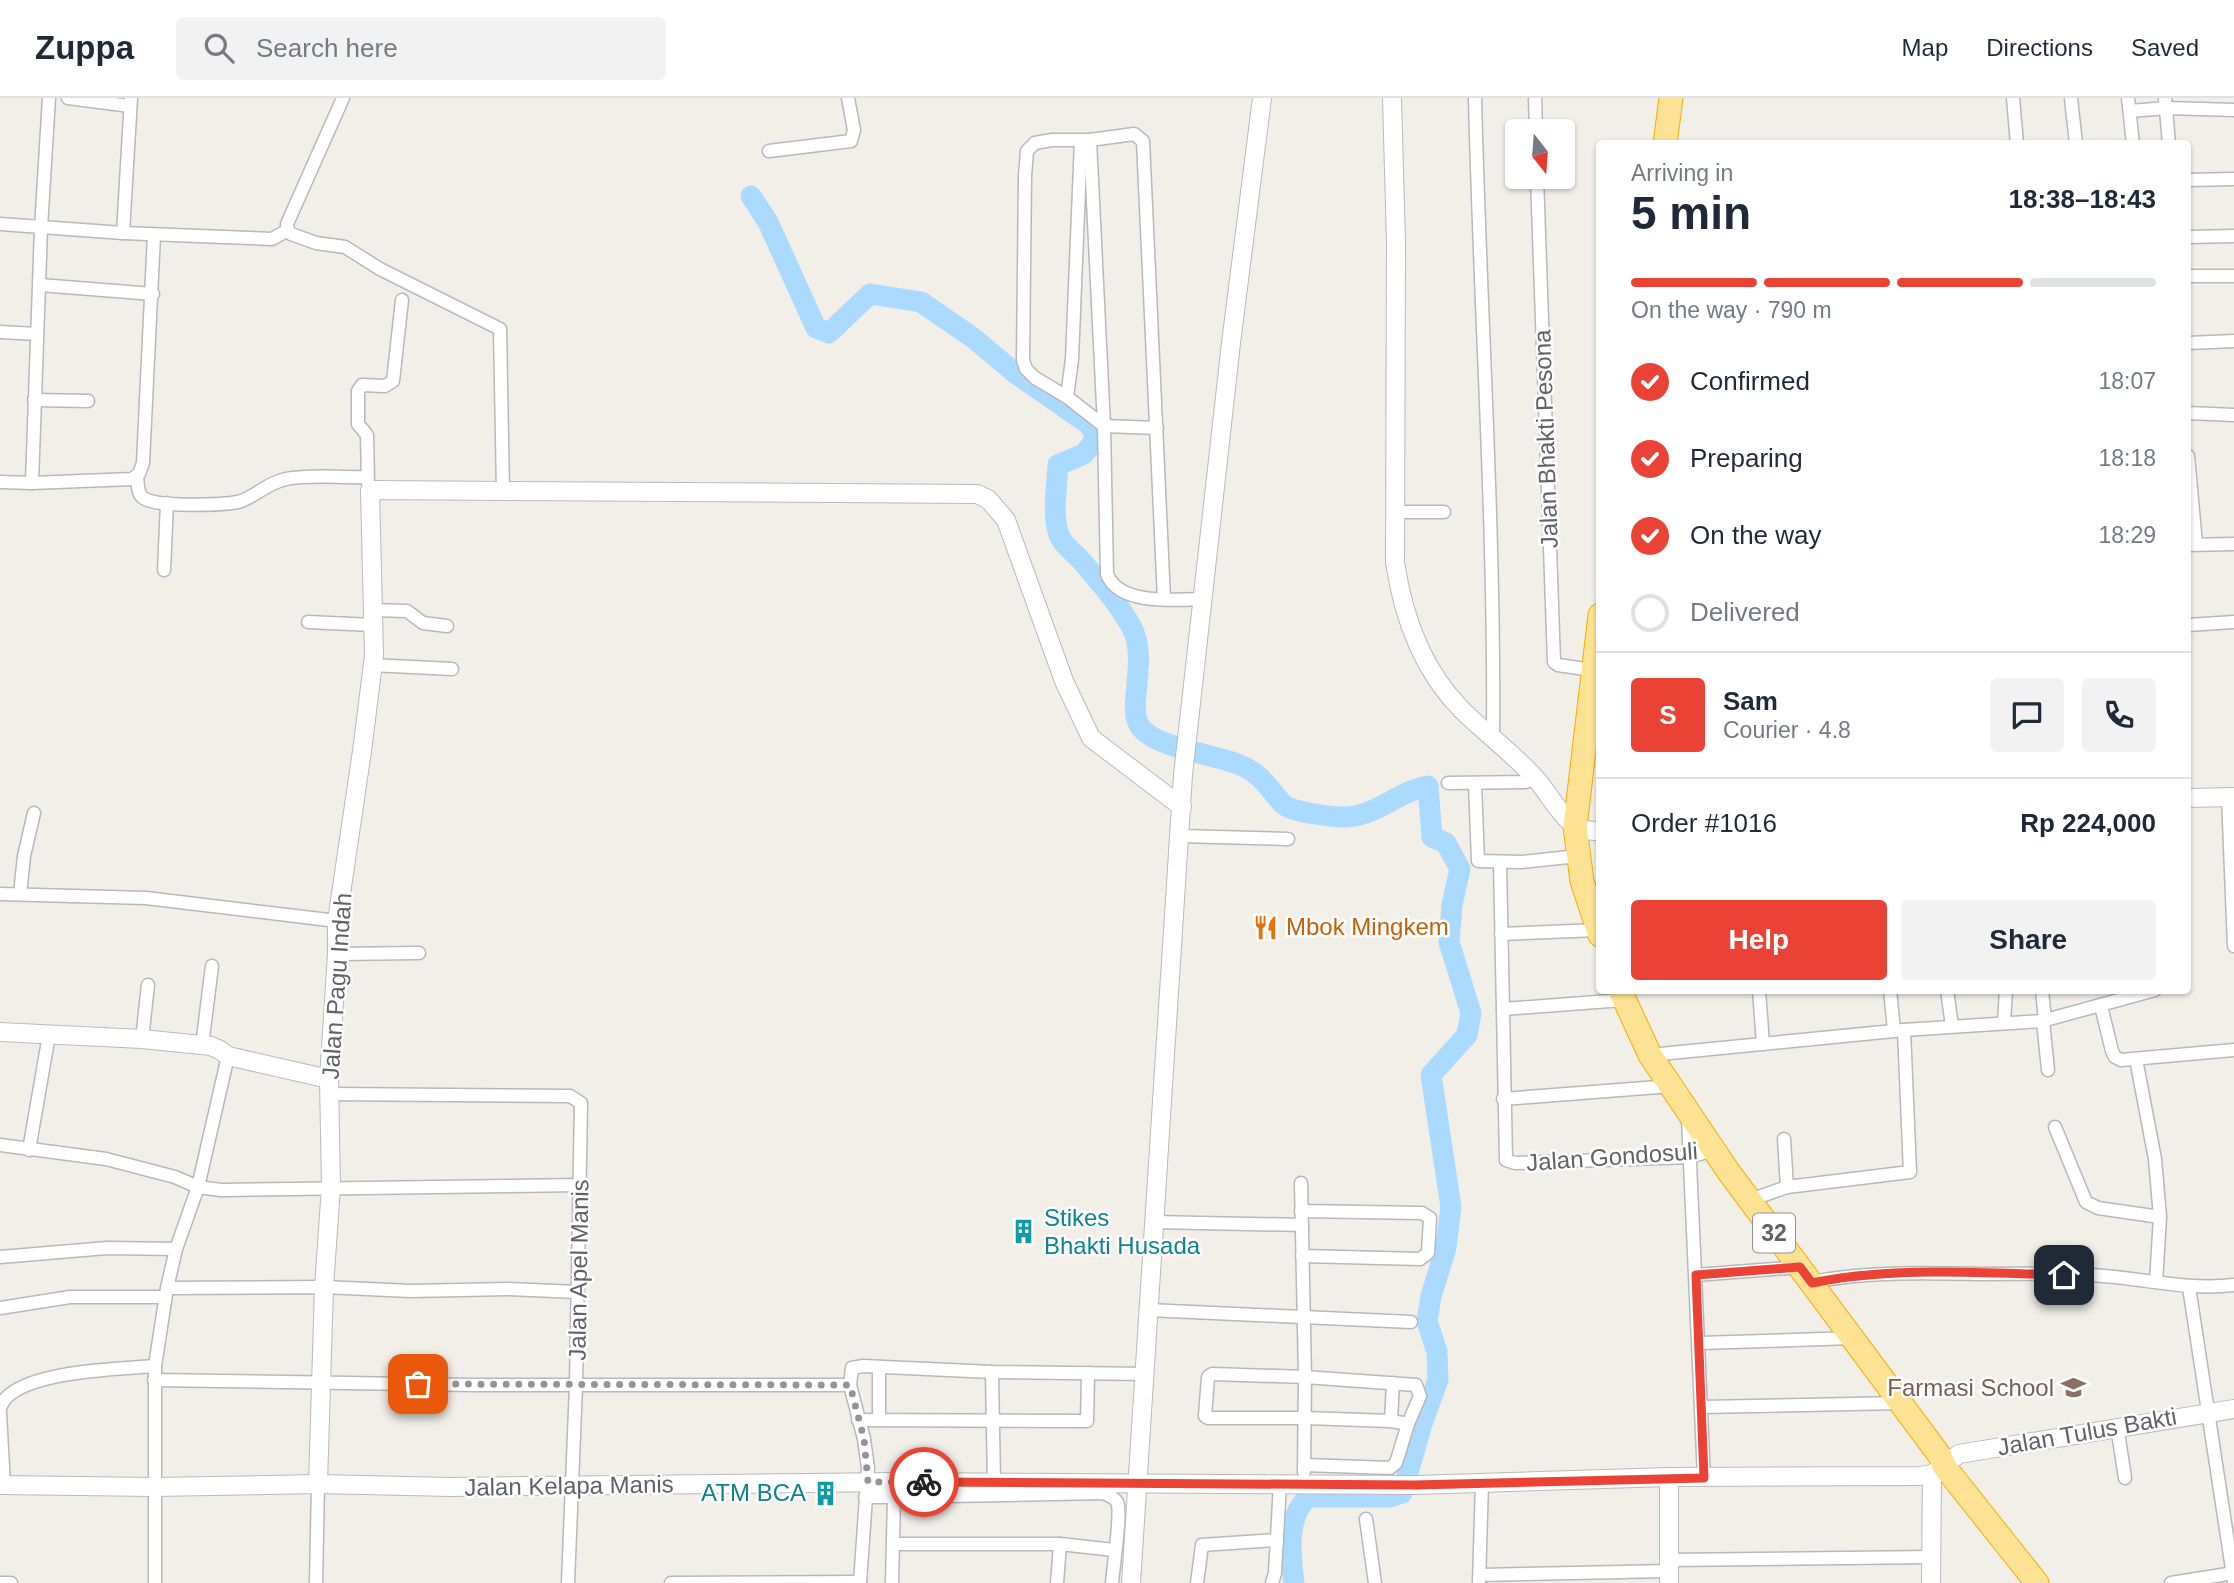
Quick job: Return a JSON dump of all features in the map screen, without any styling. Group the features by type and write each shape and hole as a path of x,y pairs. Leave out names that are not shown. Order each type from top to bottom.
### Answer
{"highway":[{"path":"1666,140 1671,98"},
{"path":"1596,642 1575,827 1582,881 1596,923"},
{"name":"32","path":"1621,995 1650,1055 1688,1113 1940,1456 1938,1470 2037,1583"}],"street":[{"path":"32,483 41,228 49,98"},
{"path":"68,98 130,102 123,233"},
{"path":"342,98 287,224 288,230 291,234 316,243 345,247 380,270 500,329 503,492"},
{"path":"769,151 851,141 854,130 848,98"},
{"path":"1131,1583 1185,759 1231,343 1262,98"},
{"path":"1392,98 1396,243 1395,562 1399,592 1424,657 1443,688 1462,710 1536,779 1575,827 1596,830"},
{"path":"1475,98 1486,371 1494,658 1493,738"},
{"path":"1535,98 1535,119"},
{"path":"2013,98 2017,140"},
{"path":"2071,98 2076,140"},
{"path":"2166,103 2169,140"},
{"path":"2133,140 2129,105 2166,103 2234,110"},
{"path":"1157,428 1104,425 1067,397 1035,379 1026,369 1023,360 1025,176 1027,152 1035,143 1134,134 1143,141 1157,428 1164,599"},
{"path":"1085,140 1104,425 1107,574 1117,590 1137,596 1202,599"},
{"path":"1067,397 1072,359 1085,140"},
{"path":"2191,180 2234,179"},
{"name":"Jalan Bhakti Pesona","path":"1537,189 1554,662 1558,666 1592,670"},
{"path":"0,224 154,235 272,239 288,230"},
{"path":"154,235 143,463 139,474 141,496 151,501 167,503 237,502 274,482 298,477 503,492 977,494 988,499 999,510 1009,527 1064,681 1091,738 1182,807"},
{"path":"2191,237 2234,236"},
{"path":"2191,276 2234,276"},
{"path":"40,285 152,295"},
{"path":"368,484 367,435 358,424 358,391 362,385 385,386 393,381 402,300"},
{"path":"0,332 37,334"},
{"path":"2191,342 2234,341"},
{"path":"34,400 88,401"},
{"path":"2191,414 2234,415"},
{"path":"0,482 132,479 139,474"},
{"name":"Jalan Pagu Indah","path":"318,1484 324,1287 331,1187 330,1087 337,921 374,655 368,484"},
{"path":"164,570 167,503"},
{"path":"1395,512 1444,512"},
{"path":"2191,522 2192,544 2234,544"},
{"path":"308,622 373,617 407,611 423,623 447,626"},
{"path":"2191,625 2234,622"},
{"path":"371,665 452,669"},
{"path":"1448,783 1525,782 1536,779"},
{"path":"1475,784 1477,859 1481,862 1578,856"},
{"path":"2191,797 2231,797 2234,946"},
{"path":"20,894 24,856 34,813"},
{"path":"1180,836 1288,839"},
{"path":"1500,862 1503,1099 1671,1086"},
{"path":"0,894 146,898 337,921"},
{"path":"1501,934 1596,932"},
{"path":"337,954 419,953"},
{"path":"206,1046 212,966"},
{"path":"142,1039 148,985"},
{"path":"1759,994 1763,1044"},
{"path":"1750,1199 1787,1186 1910,1172 1899,1030 1891,994"},
{"path":"1948,994 1952,1026"},
{"path":"2004,1023 2006,994"},
{"path":"2042,994 2049,1070"},
{"path":"1650,1055 1899,1030 2044,1021 2141,994"},
{"path":"1503,1009 1621,995"},
{"path":"2101,1006 2115,1057 2121,1060 2234,1050"},
{"path":"0,1032 142,1039 206,1046 220,1049 228,1056 330,1087"},
{"path":"29,1150 49,1035"},
{"path":"155,1583 155,1366 176,1249 198,1187 228,1056"},
{"path":"2136,1059 2155,1159 2160,1217 2156,1282"},
{"name":"Jalan Apel Manis","path":"330,1087 570,1096 578,1099 582,1111 581,1185 568,1583"},
{"name":"Jalan Gondosuli","path":"1503,1099 1505,1157 1510,1163 1690,1157 1713,1150"},
{"path":"1688,1113 1704,1478"},
{"path":"2055,1127 2086,1202 2098,1208 2160,1217"},
{"path":"1784,1139 1787,1186"},
{"path":"0,1145 106,1159 175,1177 198,1187 221,1190 581,1185"},
{"path":"1301,1183 1305,1377 1305,1418 1305,1474 1390,1468 1398,1457 1420,1396 1416,1385 1305,1377 1210,1375 1205,1416 1208,1418 1305,1418 1391,1421 1408,1424"},
{"path":"1301,1211 1422,1213 1430,1218 1428,1253 1420,1259 1302,1256"},
{"path":"1154,1222 1302,1225"},
{"path":"0,1257 107,1248 176,1249"},
{"path":"1696,1275 2091,1275 2189,1287 2234,1285"},
{"path":"0,1308 70,1297 324,1287 411,1291 508,1289 577,1292"},
{"path":"2171,1583 2234,1576 2189,1287"},
{"path":"1149,1310 1411,1322"},
{"path":"1700,1343 1853,1338"},
{"path":"2,1485 0,1411 5,1400 14,1392 54,1376 155,1366"},
{"path":"879,1367 879,1419"},
{"path":"671,1583 860,1582 867,1490 864,1439 850,1385 852,1368 1146,1374"},
{"path":"992,1372 995,1483"},
{"path":"858,1420 1087,1421 1088,1373"},
{"path":"154,1380 850,1385"},
{"path":"1391,1421 1393,1383"},
{"path":"1702,1407 1900,1403"},
{"name":"Jalan Tulus Bakti","path":"1938,1470 1959,1454 2117,1426 2234,1409"},
{"path":"2117,1426 2125,1478"},
{"path":"1931,1583 1938,1470"},
{"name":"Jalan Kelapa Manis","path":"2,1485 572,1485 867,1490 995,1483 1280,1484 1305,1474 1415,1485 1938,1470"},
{"path":"1669,1477 1669,1571"},
{"path":"1482,1483 1479,1579 1931,1557"},
{"path":"316,1583 318,1484"},
{"path":"1272,1583 1280,1484"},
{"path":"867,1490 894,1497 1103,1493 1111,1496 1118,1503 1119,1517 1112,1583"},
{"path":"892,1583 894,1497"},
{"path":"1366,1519 1375,1583"},
{"path":"1197,1583 1202,1545 1277,1540"},
{"path":"893,1544 1060,1544 1114,1550"},
{"path":"1057,1583 1060,1544"},
{"path":"0,1583 11,1583"}],"waterway":[{"path":"751,196 768,222 816,328 829,333 870,294 921,302 1090,425 1096,439 1084,454 1058,465 1056,523 1063,542 1106,590 1131,626 1138,653 1135,708 1141,728 1149,735 1174,746 1247,768 1254,772 1283,804 1303,812 1338,817 1356,816 1428,786 1432,837 1446,843 1460,869 1452,905 1449,942 1471,1013 1467,1035 1431,1075 1451,1207 1446,1248 1431,1296 1427,1321 1437,1352 1438,1380 1402,1493 1390,1497 1308,1497 1301,1506 1291,1537 1294,1583"}],"way so far":[{"path":"418,1384 850,1385 864,1439 868,1482 924,1482"}],"place":[{"name":"Mbok Mingkem","path":"1266,927"},
{"name":"Stikes Bhakti Husada","path":"1024,1232"},
{"name":"Farmasi School","path":"2074,1388"},
{"name":"ATM BCA","path":"826,1493"}],"route":[{"path":"924,1482 1415,1485 1704,1478 1696,1275 1800,1267 1812,1283 1848,1275 1903,1273 2064,1275"}]}
